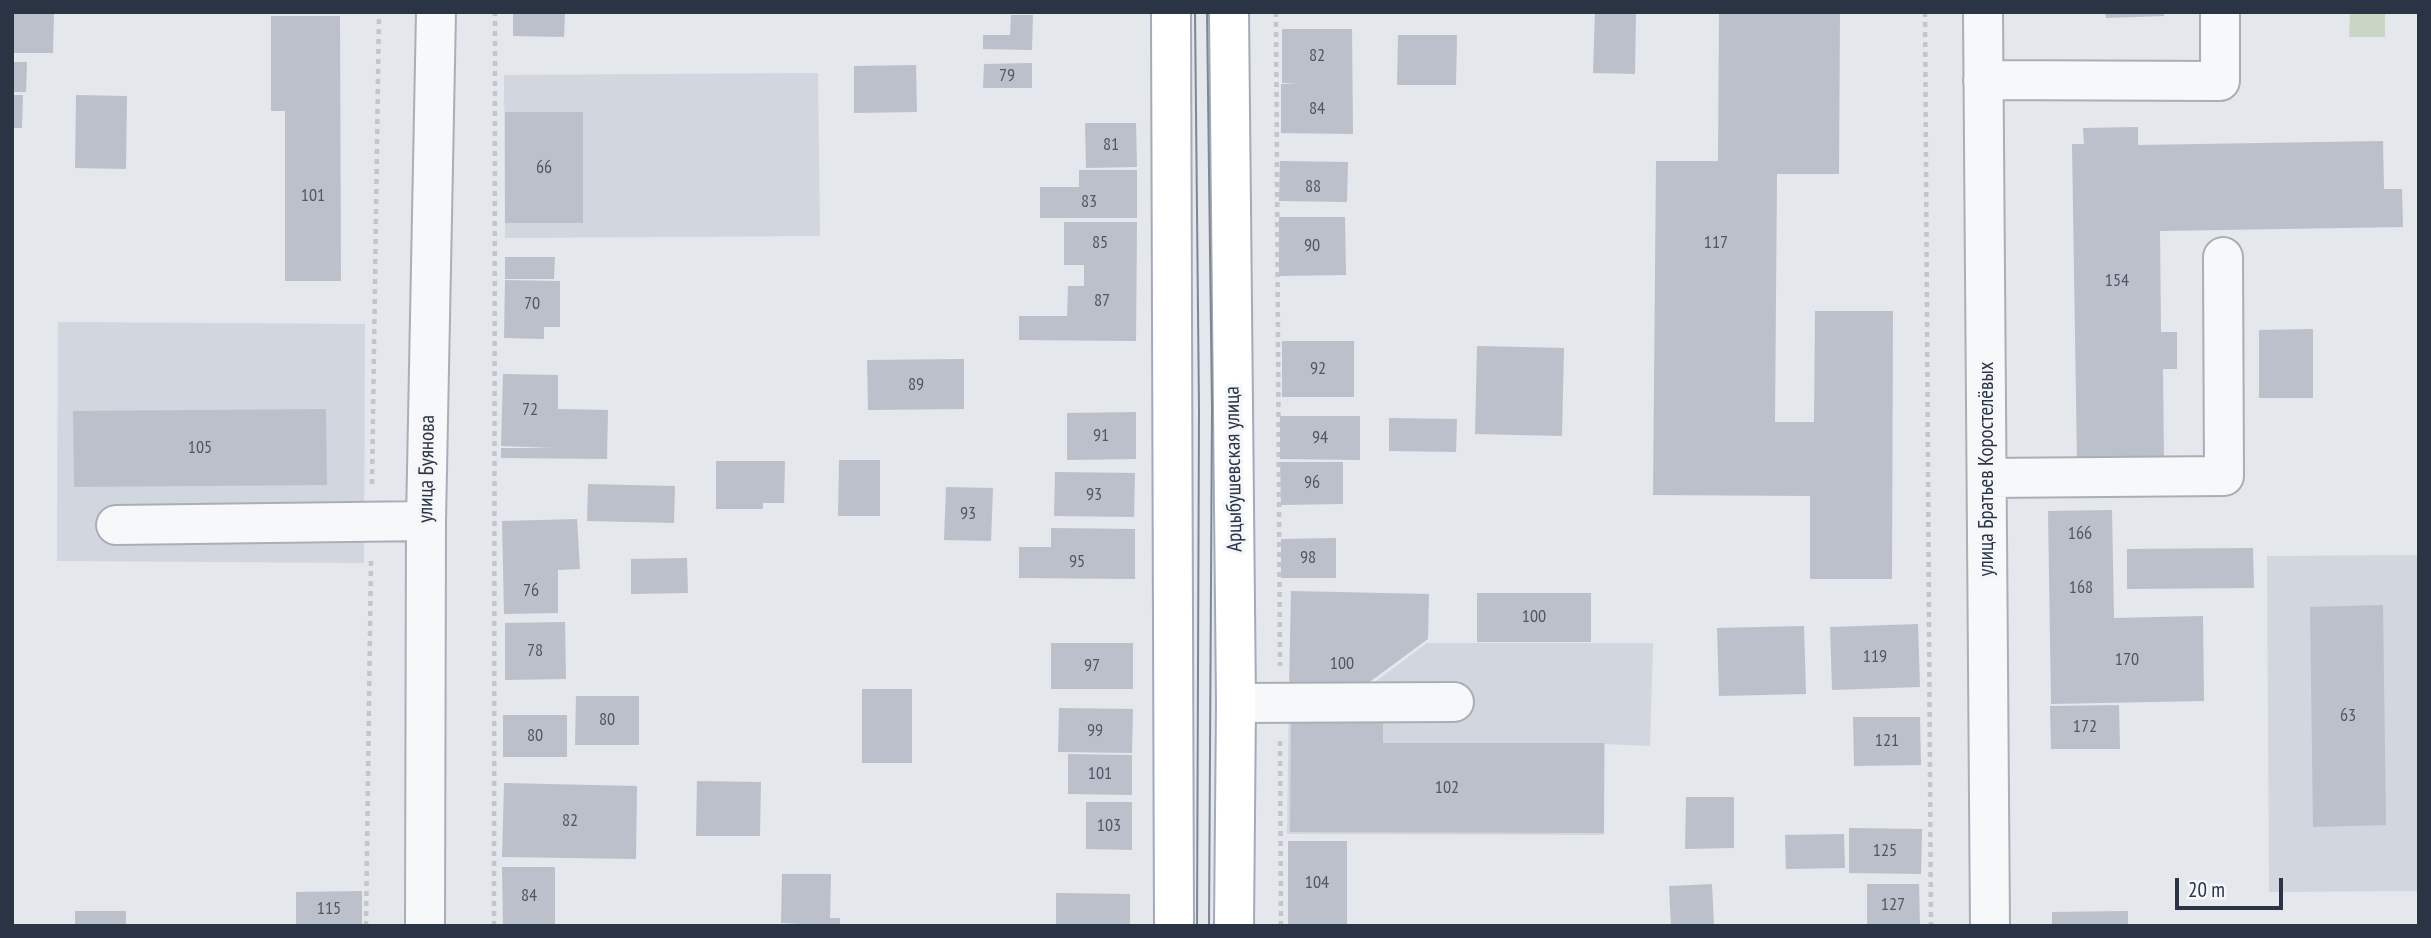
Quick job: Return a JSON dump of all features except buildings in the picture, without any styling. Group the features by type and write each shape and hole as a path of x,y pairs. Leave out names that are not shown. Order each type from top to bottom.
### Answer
{"main road":[{"path":"1171,12 1174,926"},
{"name":"Арцыбушевская улица","path":"1229,12 1236,703 1234,926"}],"street":[{"name":"улица Буянова","path":"425,926 426,521 436,12"},
{"name":"улица Братьев Коростелёвых","path":"1983,12 1990,926"},
{"path":"1983,80 2220,81 2220,12"},
{"path":"1987,478 2224,476 2223,257"},
{"path":"116,525 426,521"},
{"path":"1236,703 1454,702"}],"path":[{"path":"366,926 379,12"},
{"path":"494,926 495,12"},
{"path":"1276,12 1281,926"},
{"path":"1925,12 1931,926"}],"shaded area":[{"path":"818,73 820,236 505,238 504,75"},
{"path":"58,322 365,324 364,563 57,561"},
{"path":"2419,555 2419,891 2269,892 2267,556"},
{"path":"1427,643 1653,643 1650,746 1605,744 1604,835 1287,834 1289,692 1363,691"}],"green space":[{"path":"2350,12 2385,12 2385,37 2349,37"}],"tram line":[{"path":"1195,12 1199,410 1197,926"},
{"path":"1207,12 1212,409 1209,926"}]}
